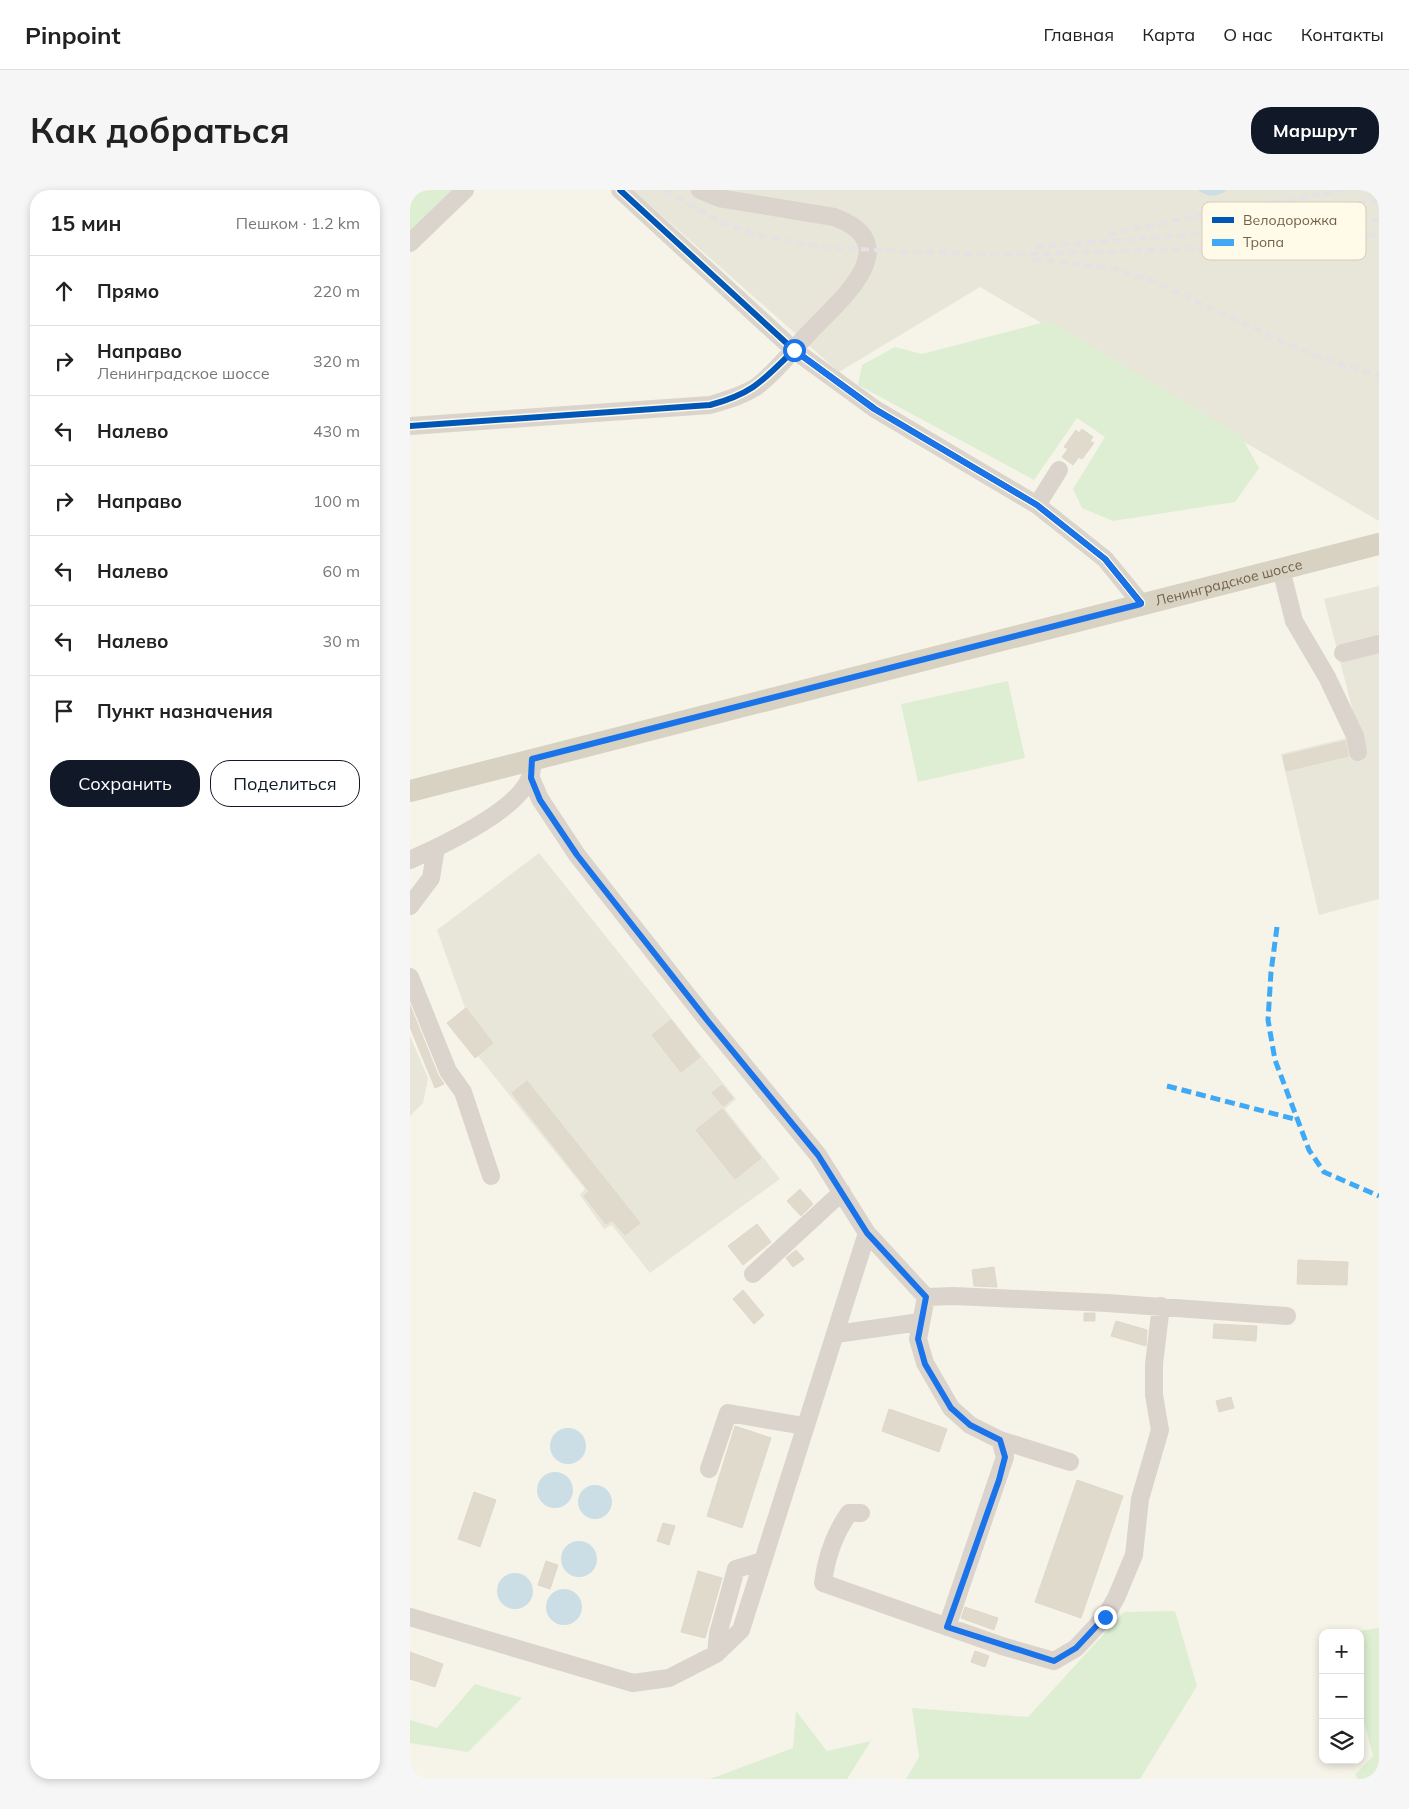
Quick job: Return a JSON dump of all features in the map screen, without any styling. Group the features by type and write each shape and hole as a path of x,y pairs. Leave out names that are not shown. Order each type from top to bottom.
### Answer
{"main road":[{"name":"Ленинградское шоссе","path":"410,791 532,768 1141,604 1379,544"}],"street":[{"path":"410,243 465,190"},
{"path":"620,190 794,350 874,409 1037,505 1105,559 1141,604"},
{"path":"410,426 710,404 735,398 757,386 794,350 861,277 868,260 862,236 849,223 834,217 719,198 700,190"},
{"path":"1037,505 1059,470"},
{"path":"1281,569 1294,621 1328,677 1355,736 1358,752"},
{"path":"1343,653 1379,644"},
{"path":"410,860 482,824 515,798 532,768"},
{"path":"532,768 540,800 577,855 707,1020 818,1155 867,1233 926,1297 954,1296 1161,1306 1287,1316"},
{"path":"410,906 431,878 436,848"},
{"path":"410,977 448,1071 463,1092 491,1176"},
{"path":"753,1274 842,1192"},
{"path":"410,1617 633,1683 669,1678 716,1654 741,1630 804,1426 836,1334 867,1233"},
{"path":"926,1297 918,1339 925,1364 951,1408 970,1425 1000,1440 1070,1462"},
{"path":"861,1513 849,1513 840,1526 825,1570 823,1584 947,1627 1054,1661 1076,1648 1105,1617 1116,1598 1134,1555 1140,1499 1160,1430 1154,1395 1154,1364 1161,1306"},
{"path":"836,1334 920,1322"},
{"path":"710,1469 728,1413 804,1426"},
{"path":"947,1627 999,1480 1005,1457 1000,1440"}],"shaded area":[{"path":"633,190 1379,190 1379,521 980,287 839,372"},
{"path":"1198,190 1227,190 1212,196"},
{"path":"1379,586 1379,899 1319,915 1281,754 1359,735 1324,599"},
{"path":"539,853 736,1099 725,1109 780,1179 650,1273 612,1225 604,1229 580,1195 585,1189 478,1056 475,1057 447,1023 465,1008 437,930"},
{"path":"410,1036 428,1078 423,1103 410,1116"},
{"path":"568,1428 575,1429 581,1433 585,1439 585,1453 581,1459 575,1463 568,1464 561,1463 555,1459 551,1453 550,1446 551,1439 555,1433 561,1429"},
{"path":"555,1472 562,1473 568,1477 572,1483 572,1497 568,1503 562,1507 555,1508 548,1507 542,1503 538,1497 537,1490 538,1483 542,1477 548,1473"},
{"path":"595,1485 602,1486 607,1490 611,1495 611,1509 607,1514 602,1518 595,1519 588,1518 583,1514 579,1509 578,1502 579,1495 583,1490 588,1486"},
{"path":"579,1541 592,1546 597,1559 592,1572 579,1577 566,1572 561,1559 566,1546"},
{"path":"515,1573 522,1574 528,1578 532,1584 532,1598 528,1604 522,1608 515,1609 508,1608 502,1604 498,1598 497,1591 498,1584 502,1578 508,1574"},
{"path":"564,1589 571,1590 577,1594 581,1600 581,1614 577,1620 571,1624 564,1625 557,1624 551,1620 547,1614 546,1607 547,1600 551,1594 557,1590"}],"green space":[{"path":"410,190 471,190 410,249"},
{"path":"1049,321 1241,436 1259,468 1235,502 1113,521 1082,508 1073,489 1105,437 1077,418 1034,480 858,385 862,365 895,347 922,354"},
{"path":"1008,681 1025,758 918,782 901,704"},
{"path":"1175,1611 1197,1686 1140,1779 906,1779 919,1757 912,1708 1028,1717 1124,1612"},
{"path":"1379,1628 1379,1779 1358,1779 1355,1775 1373,1756 1364,1722 1364,1630"},
{"path":"475,1684 522,1698 468,1752 410,1743 410,1720 437,1728"},
{"path":"796,1711 827,1751 871,1741 847,1779 710,1779 793,1748"}],"building":[{"path":"1082,429 1093,437 1090,441 1094,443 1082,459 1079,457 1073,465 1062,457 1068,449 1064,447 1076,430 1079,433"},
{"path":"1345,741 1348,756 1286,771 1283,756"},
{"path":"410,1005 438,1075 444,1084 435,1088 410,1027"},
{"path":"466,1008 493,1043 475,1058 447,1023"},
{"path":"671,1020 700,1057 681,1072 652,1035"},
{"path":"527,1081 640,1223 625,1235 612,1220 606,1224 584,1196 589,1191 512,1093"},
{"path":"722,1085 733,1098 723,1106 712,1093"},
{"path":"722,1109 761,1158 735,1179 696,1130"},
{"path":"800,1189 813,1204 801,1216 787,1201"},
{"path":"757,1224 771,1242 743,1265 728,1246"},
{"path":"796,1250 804,1259 793,1267 786,1258"},
{"path":"1298,1260 1348,1262 1347,1285 1297,1284"},
{"path":"994,1267 997,1287 974,1286 972,1270"},
{"path":"743,1290 764,1315 754,1324 733,1299"},
{"path":"1084,1313 1095,1313 1095,1321 1084,1321"},
{"path":"1116,1321 1147,1330 1146,1346 1111,1336"},
{"path":"1214,1324 1257,1326 1256,1341 1213,1338"},
{"path":"1231,1397 1234,1408 1219,1412 1216,1401"},
{"path":"889,1409 947,1429 939,1452 882,1431"},
{"path":"735,1426 771,1438 742,1528 707,1516"},
{"path":"1077,1480 1123,1496 1081,1618 1035,1602"},
{"path":"474,1492 496,1500 480,1547 458,1539"},
{"path":"663,1523 675,1526 669,1545 657,1541"},
{"path":"546,1561 558,1565 550,1589 538,1585"},
{"path":"698,1571 722,1578 705,1638 681,1632"},
{"path":"965,1607 998,1618 994,1630 961,1618"},
{"path":"975,1651 989,1656 985,1667 971,1662"},
{"path":"410,1652 443,1664 435,1687 410,1679"}],"railway":[{"path":"665,190 722,223 770,238 830,248 1000,255 1202,248"},
{"path":"1276,202 1344,190"},
{"path":"1366,202 1379,201"},
{"path":"1108,235 1202,215"},
{"path":"1366,221 1379,220"},
{"path":"1035,247 1202,234"},
{"path":"1366,235 1379,234"},
{"path":"1033,259 1116,269 1150,280 1301,350 1345,366 1379,375"}],"marked path":[{"path":"1277,927 1271,972 1268,1020 1275,1060 1309,1150 1324,1172 1379,1196"},
{"path":"1167,1086 1298,1120"}],"cycle path":[{"path":"620,190 794,350 875,409 1037,505 1105,559 1141,603"},
{"path":"410,426 710,405 737,396 748,390 794,350"}],"route":[{"path":"794,350 874,409 1010,487 1037,505 1105,559 1141,604 532,759 531,778 540,800 577,855 707,1020 818,1155 867,1233 878,1242 926,1297 918,1339 925,1364 951,1408 970,1425 1000,1440 1005,1457 999,1480 947,1627 1054,1661 1076,1648 1105,1617"}]}
